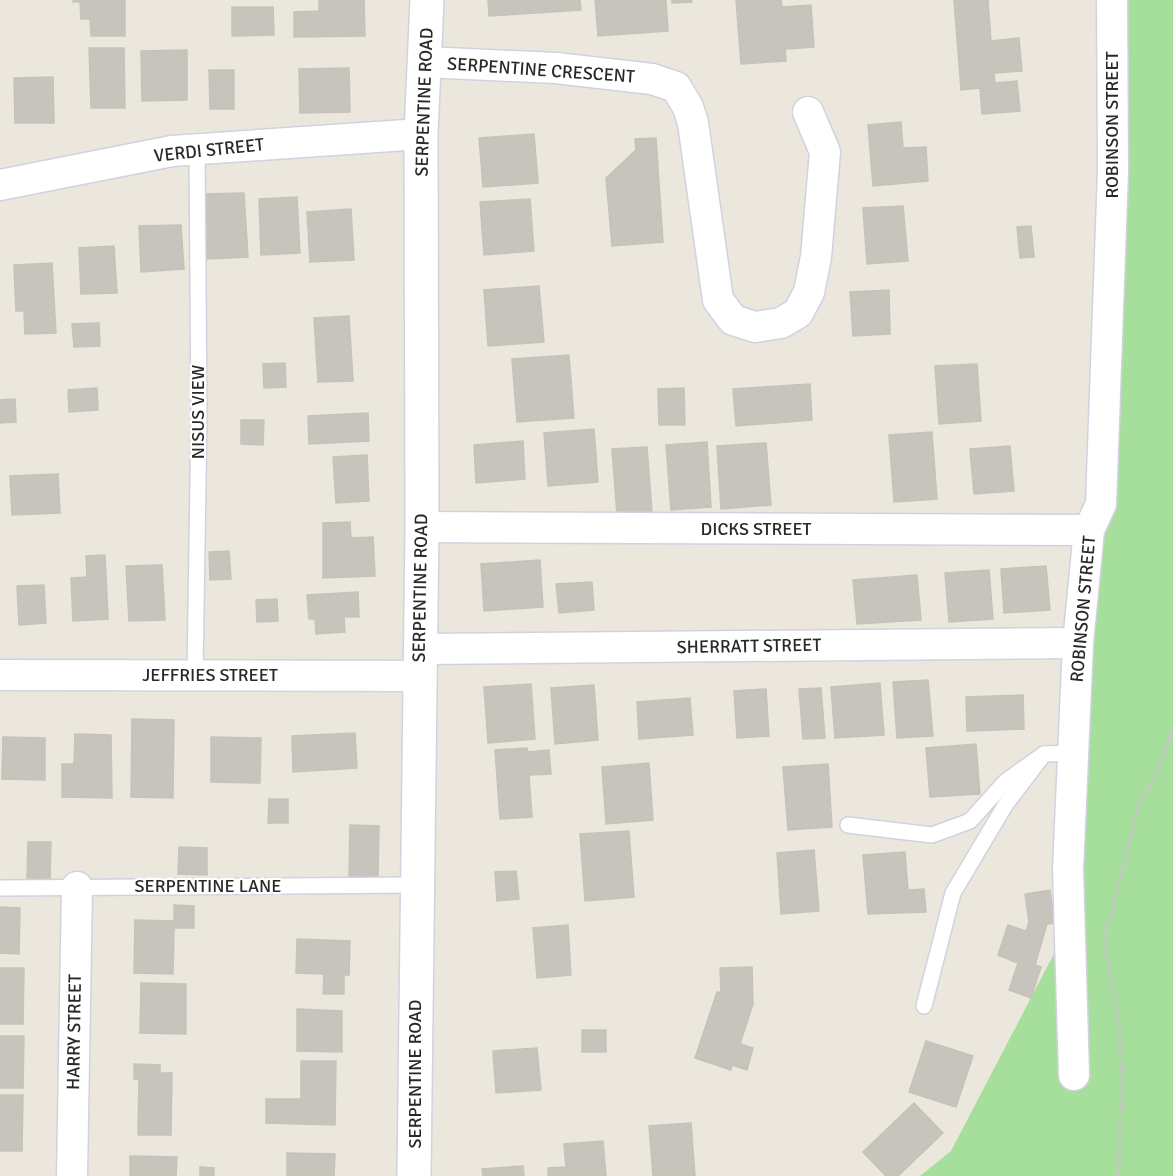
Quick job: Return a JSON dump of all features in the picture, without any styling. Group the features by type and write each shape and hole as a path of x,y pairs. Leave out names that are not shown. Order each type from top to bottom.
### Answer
{"street":[{"name":"SERPENTINE ROAD","path":"414,1176 422,527 421,134 427,0"},
{"name":"ROBINSON STREET","path":"1074,1075 1068,870 1078,643 1089,530 1101,504 1113,170 1112,0"},
{"name":"SERPENTINE CRESCENT","path":"424,62 556,68 652,79 676,87 688,107 693,123 718,300 733,320 755,327 781,323 798,313 809,292 816,257 825,152 808,112"},
{"name":"VERDI STREET","path":"0,185 172,151 421,134"},
{"name":"DICKS STREET","path":"422,527 1089,530"},
{"name":"SHERRATT STREET","path":"419,663 1078,643"},
{"name":"JEFFRIES STREET","path":"0,675 195,675 419,663"},
{"name":"HARRY STREET","path":"72,1176 77,887"}],"lane":[{"name":"NISUS VIEW","path":"195,675 199,415 197,150"},
{"path":"848,825 932,835 970,821 1006,781 1044,754 1073,753"},
{"path":"924,1006 954,893 1006,804 1044,754"},
{"name":"SERPENTINE LANE","path":"0,888 416,885"}],"path":[{"path":"1118,1176 1122,1078 1118,1011 1104,942 1141,799 1154,779 1173,728"}],"green space":[{"path":"1125,0 1173,0 1173,1176 920,1176 951,1151 1070,923 1078,643 1112,35"}],"building":[{"path":"73,0 125,0 125,36 91,36 90,19 81,19 80,2 73,2"},
{"path":"319,0 364,0 365,36 294,37 294,12 319,11"},
{"path":"488,0 580,0 581,10 489,16"},
{"path":"595,0 666,0 668,31 598,36"},
{"path":"672,0 692,0 692,2 672,3"},
{"path":"736,0 781,0 782,7 811,5 814,47 785,49 786,61 741,64"},
{"path":"954,0 988,0 991,41 1019,38 1022,71 994,73 995,83 1017,81 1020,111 982,114 980,88 961,90"},
{"path":"232,7 273,7 274,35 232,36"},
{"path":"89,48 124,48 125,108 91,108"},
{"path":"187,50 187,100 142,101 141,51"},
{"path":"349,68 350,112 300,113 299,69"},
{"path":"209,70 234,70 234,109 210,109"},
{"path":"53,77 54,123 15,123 14,78"},
{"path":"901,122 903,148 926,147 928,181 873,186 868,125"},
{"path":"534,134 538,183 483,187 479,138"},
{"path":"656,138 663,242 612,246 606,178 636,150 635,139"},
{"path":"244,193 248,257 207,259 205,194"},
{"path":"297,197 300,253 261,255 259,199"},
{"path":"530,199 534,251 484,255 480,202"},
{"path":"903,206 908,261 867,264 863,208"},
{"path":"351,209 354,260 310,262 307,212"},
{"path":"181,225 184,269 141,272 139,226"},
{"path":"1031,226 1034,257 1020,258 1017,227"},
{"path":"114,246 117,293 81,294 79,248"},
{"path":"52,263 56,333 25,334 24,311 16,311 14,265"},
{"path":"539,286 544,342 488,346 484,290"},
{"path":"889,290 890,334 853,336 850,292"},
{"path":"349,316 353,381 318,382 314,318"},
{"path":"99,323 100,346 74,347 72,324"},
{"path":"569,355 574,418 517,422 512,359"},
{"path":"285,363 286,387 264,388 263,364"},
{"path":"977,364 981,421 939,424 935,366"},
{"path":"810,384 812,420 736,426 733,389"},
{"path":"97,388 98,410 69,412 68,390"},
{"path":"684,388 685,425 659,425 658,389"},
{"path":"15,399 16,422 0,423 0,400"},
{"path":"368,413 369,441 309,444 308,416"},
{"path":"241,420 264,420 263,445 241,444"},
{"path":"594,429 598,482 548,486 544,433"},
{"path":"932,432 937,499 894,502 889,435"},
{"path":"523,441 525,479 476,483 474,445"},
{"path":"707,442 711,507 671,510 666,445"},
{"path":"766,443 771,505 721,509 717,446"},
{"path":"1010,446 1014,491 974,494 970,449"},
{"path":"647,447 652,513 617,515 612,449"},
{"path":"367,455 369,501 336,503 333,457"},
{"path":"58,474 60,513 12,515 10,476"},
{"path":"350,522 351,538 373,537 375,576 323,578 323,523"},
{"path":"229,551 231,579 210,580 209,552"},
{"path":"105,555 108,619 73,621 71,578 87,577 86,556"},
{"path":"540,560 543,607 484,611 481,564"},
{"path":"162,565 165,620 129,621 126,566"},
{"path":"1046,566 1050,610 1004,613 1001,569"},
{"path":"989,570 993,619 949,622 945,573"},
{"path":"917,575 921,620 857,624 853,580"},
{"path":"592,582 594,610 559,613 556,584"},
{"path":"44,585 46,623 19,625 17,586"},
{"path":"358,592 359,617 344,617 345,632 316,634 315,619 309,619 307,595"},
{"path":"277,599 278,621 257,622 256,600"},
{"path":"928,680 933,736 897,738 893,682"},
{"path":"880,683 884,735 835,738 831,687"},
{"path":"531,684 535,739 488,743 484,687"},
{"path":"594,685 598,740 555,744 551,688"},
{"path":"821,688 825,738 803,739 799,689"},
{"path":"766,689 769,736 737,738 734,691"},
{"path":"1023,695 1024,729 967,731 966,697"},
{"path":"690,698 693,735 639,739 637,702"},
{"path":"132,719 174,720 173,798 131,797"},
{"path":"355,733 357,768 293,772 292,736"},
{"path":"75,734 111,735 112,798 62,797 62,764 74,764"},
{"path":"3,737 45,738 45,780 2,779"},
{"path":"211,737 261,738 260,783 211,782"},
{"path":"976,744 980,794 930,797 926,748"},
{"path":"527,748 528,752 549,750 551,774 529,775 532,817 500,819 495,750"},
{"path":"649,763 653,820 606,824 602,767"},
{"path":"828,764 832,827 788,830 783,767"},
{"path":"269,799 288,799 288,823 268,823"},
{"path":"350,825 379,826 378,877 349,877"},
{"path":"629,831 634,897 585,901 580,834"},
{"path":"28,842 51,842 50,880 27,880"},
{"path":"179,847 207,848 207,875 178,874"},
{"path":"814,850 819,911 781,914 777,853"},
{"path":"905,852 908,890 924,889 926,912 868,914 863,855"},
{"path":"516,871 519,899 497,901 495,872"},
{"path":"1050,890 1055,923 1047,924 1035,965 1041,967 1031,998 1009,990 1018,963 998,955 1008,925 1026,931 1029,922 1025,894"},
{"path":"174,905 194,906 194,928 174,928 173,974 134,973 135,920 174,921"},
{"path":"0,907 20,908 19,954 0,953"},
{"path":"568,925 571,975 537,978 533,928"},
{"path":"297,939 350,941 349,975 344,975 344,994 323,994 324,974 296,973"},
{"path":"752,967 753,1004 740,1044 753,1048 747,1070 732,1065 731,1070 695,1058 717,992 721,993 720,968"},
{"path":"0,968 24,968 23,1024 0,1024"},
{"path":"141,983 186,984 186,1034 140,1033"},
{"path":"297,1009 342,1011 342,1052 297,1051"},
{"path":"582,1030 606,1030 606,1052 582,1052"},
{"path":"0,1036 24,1036 23,1088 0,1088"},
{"path":"926,1041 973,1056 956,1107 909,1092"},
{"path":"537,1048 541,1090 496,1093 493,1051"},
{"path":"301,1061 336,1061 335,1125 266,1123 266,1099 301,1099"},
{"path":"134,1064 160,1065 160,1073 172,1073 171,1135 138,1135 139,1079 134,1079"},
{"path":"0,1095 23,1095 22,1151 0,1151"},
{"path":"914,1103 943,1133 898,1176 886,1176 863,1152"},
{"path":"691,1123 695,1176 653,1176 649,1126"},
{"path":"603,1141 606,1176 548,1176 548,1168 566,1167 564,1144"},
{"path":"287,1153 335,1154 334,1176 287,1176"},
{"path":"130,1156 177,1157 176,1176 130,1176"},
{"path":"523,1166 524,1176 483,1176 482,1169"},
{"path":"200,1167 214,1168 214,1176 200,1176"}]}
